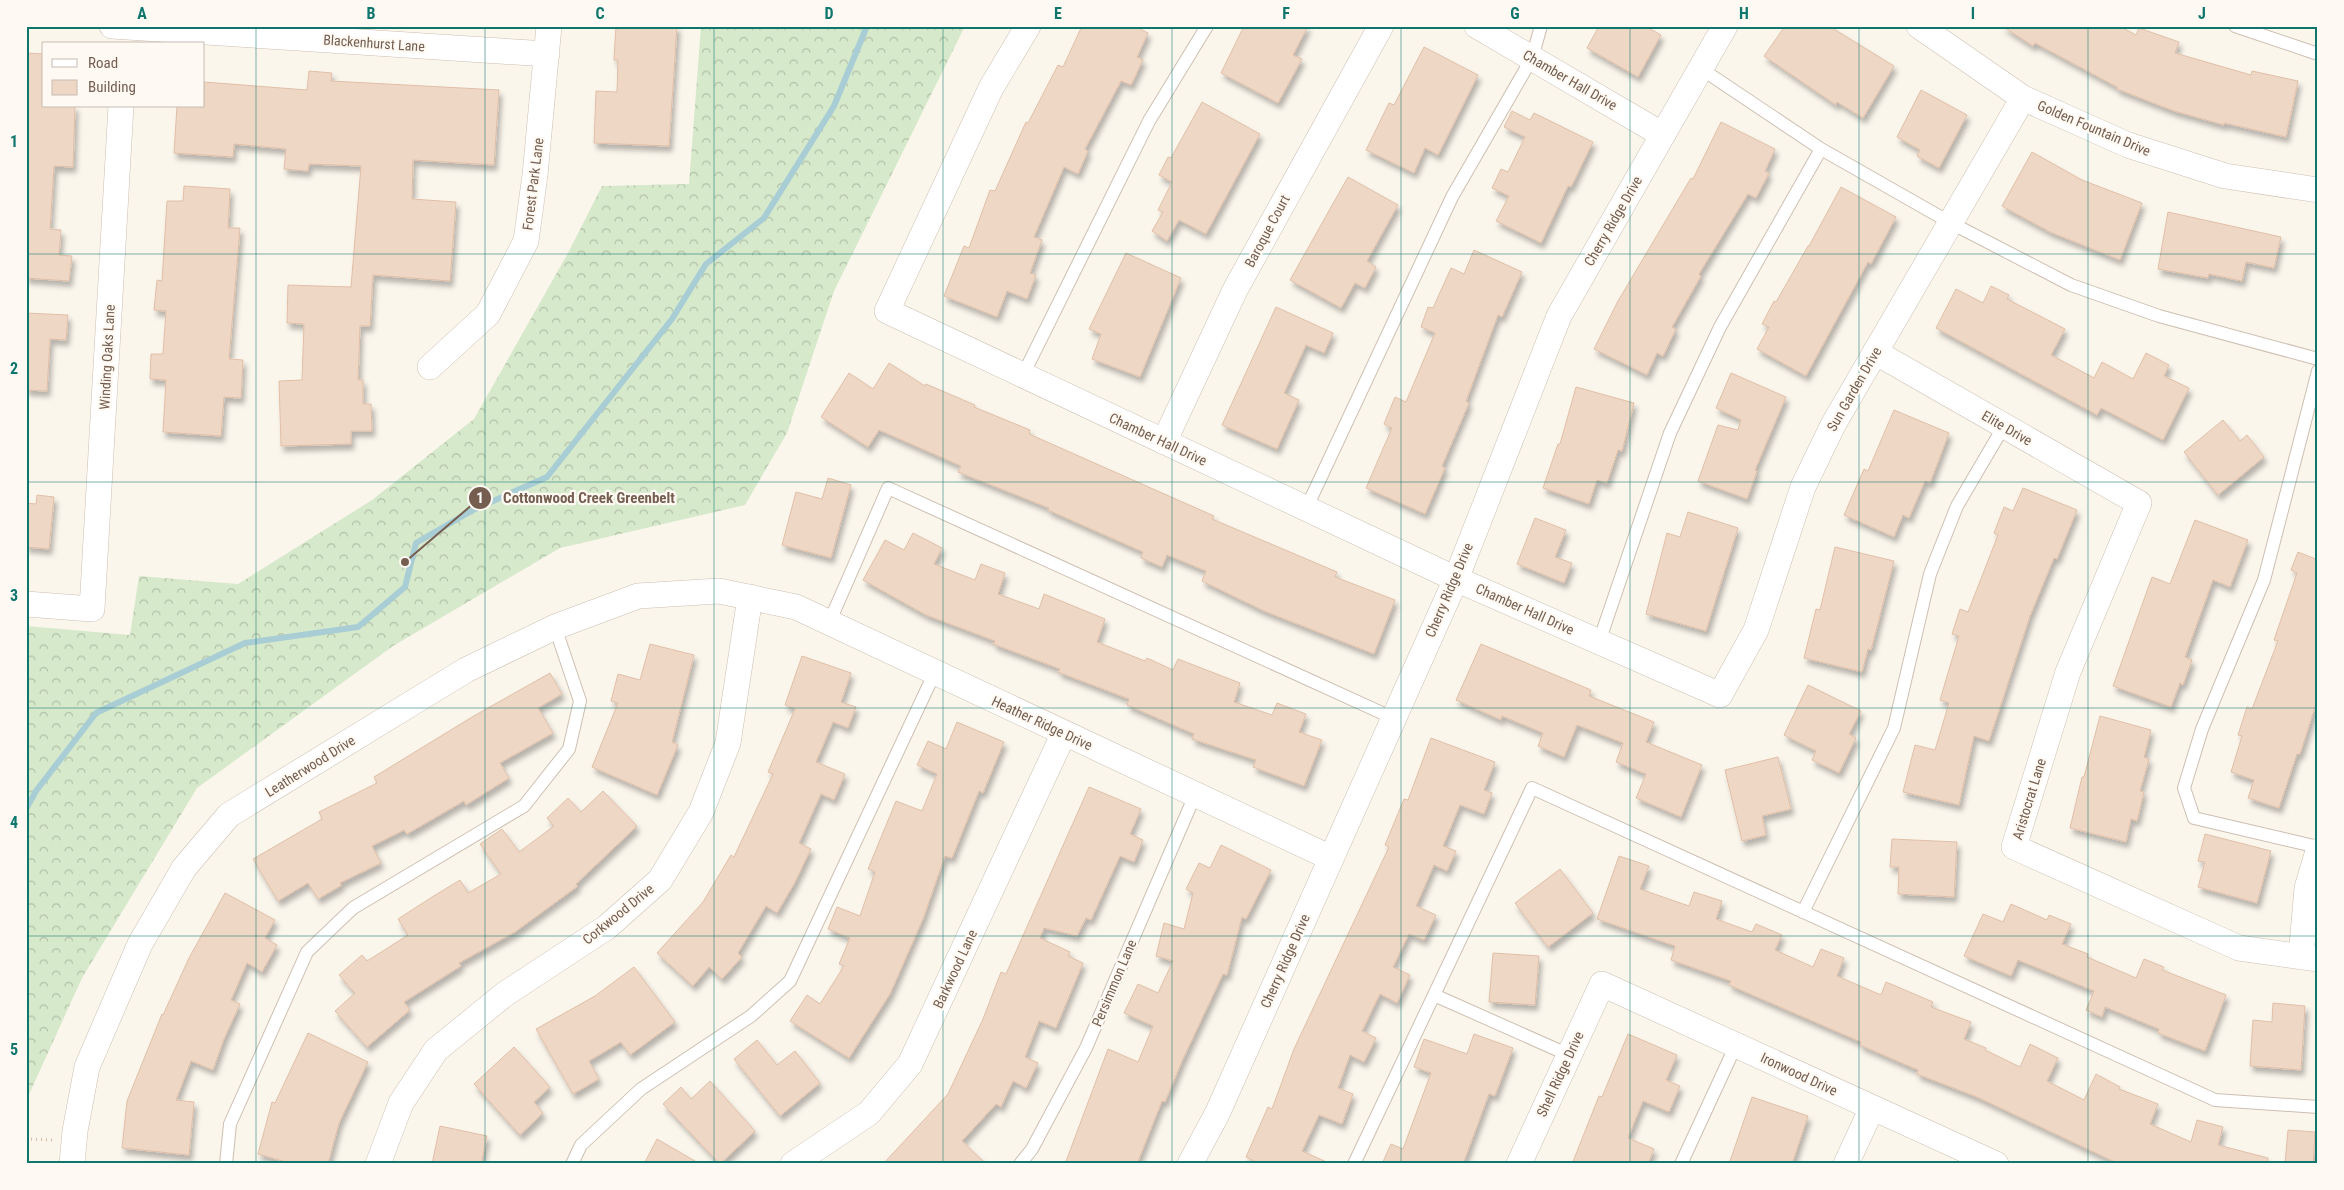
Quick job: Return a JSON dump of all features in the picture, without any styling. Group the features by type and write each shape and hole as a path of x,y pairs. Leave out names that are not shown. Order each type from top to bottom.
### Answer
{"street":[{"name":"Forest Park Lane","path":"430,367 488,314 526,241 535,175 549,26"},
{"name":"Chamber Hall Drive","path":"1028,26 991,88 887,311 1456,579 1720,695"},
{"name":"Baroque Court","path":"1164,442 1235,290 1381,26"},
{"name":"Chamber Hall Drive","path":"1477,26 1663,135"},
{"name":"Cherry Ridge Drive","path":"1190,1164 1217,1114 1456,579 1559,316 1724,26"},
{"name":"Golden Fountain Drive","path":"1919,26 2023,98 2128,145 2225,176 2318,190"},
{"name":"Blackenhurst Lane","path":"121,32 547,54"},
{"name":"Sun Garden Drive","path":"1720,695 1756,630 1803,488 1833,425 2023,98"},
{"name":"Winding Oaks Lane","path":"26,604 92,609 121,108"},
{"name":"Elite Drive","path":"1875,352 2139,503"},
{"name":"Aristocrat Lane","path":"2139,503 2068,672 2014,847 2238,948 2309,958"},
{"name":"Leatherwood Drive","path":"72,1164 75,1131 87,1067 140,944 184,868 229,815 466,670 555,626 638,596 718,590 750,597"},
{"name":"Heather Ridge Drive","path":"750,597 796,607 1331,858"},
{"name":"Corkwood Drive","path":"378,1164 401,1103 436,1050 505,994 607,927 660,880 701,812 728,743 750,597"},
{"name":"Barkwood Lane","path":"793,1164 869,1113 910,1064 1064,733"},
{"path":"2309,958 2307,888 2318,851"},
{"name":"Ironwood Drive","path":"1602,984 1996,1164"},
{"name":"Shell Ridge Drive","path":"1519,1164 1602,984"},
{"path":"1846,1164 1872,1108"}],"lane":[{"path":"1023,375 1149,121 1207,26"},
{"path":"1306,509 1452,197 1532,58 1541,26"},
{"path":"2235,26 2318,54"},
{"path":"1700,68 1821,149 1951,222 2071,285 2159,316 2318,359"},
{"path":"1599,642 1670,432 1720,327 1821,149"},
{"path":"2318,371 2264,580 2202,729 2184,788 2194,818 2318,847"},
{"path":"1803,912 1894,728 1930,574 1956,506 2004,426"},
{"path":"830,623 888,488 1393,718"},
{"path":"226,1164 230,1124 307,952 353,908 524,806 569,749 580,701 555,626"},
{"path":"572,1164 581,1145 641,1089 752,1016 790,981 935,672"},
{"path":"1354,1164 1532,788 2215,1100 2318,1107"},
{"name":"Persimmon Lane","path":"1020,1164 1032,1149 1086,1048 1195,794"},
{"path":"1434,994 1569,1055"},
{"path":"1681,1164 1736,1045"}],"green space":[{"path":"701,26 965,26 834,291 787,433 745,505 560,548 393,646 197,788 82,978 26,1101 26,626 130,635 139,576 238,584 372,500 474,419 568,253 602,186 689,184"}],"building":[{"path":"616,26 677,26 669,146 594,143 596,91 617,92 618,60 614,60"},
{"path":"1082,26 1134,26 1148,33 1137,57 1143,60 1131,85 1121,81 1085,149 1088,151 1078,174 1064,167 1034,237 1042,240 1030,273 1036,275 1027,299 1007,291 997,317 944,296 964,246 969,248 990,190 995,191 1026,122 1028,123 1058,65 1063,67"},
{"path":"1244,26 1308,26 1293,55 1302,59 1278,103 1221,73"},
{"path":"1599,26 1645,26 1661,35 1638,77 1587,48"},
{"path":"1785,26 1829,26 1894,66 1863,118 1837,102 1836,105 1764,56"},
{"path":"2002,26 2119,26 2136,35 2139,28 2179,42 2175,53 2251,75 2252,71 2298,81 2286,137 2224,123 2224,125 2174,111 2117,89 2117,87 2035,43 2033,46"},
{"path":"1424,47 1478,75 1438,155 1425,148 1414,173 1366,150 1389,103 1394,105"},
{"path":"26,53 42,54 42,108 75,108 73,167 54,166 50,229 61,230 59,255 72,256 69,281 26,278"},
{"path":"309,71 332,73 331,81 499,90 494,165 413,160 412,199 456,202 450,281 373,275 370,326 360,326 358,380 363,380 363,404 371,404 372,431 351,431 351,444 281,446 279,381 302,380 304,324 287,323 288,285 351,287 361,166 309,164 308,171 284,169 286,149 234,144 233,157 174,153 177,108 205,108 205,82 307,90"},
{"path":"1921,90 1967,115 1939,168 1917,156 1920,150 1897,137"},
{"path":"1202,102 1260,134 1206,234 1179,220 1167,241 1152,231 1163,212 1158,210 1172,182 1159,175 1168,157 1171,158"},
{"path":"1512,111 1530,120 1534,113 1593,142 1571,187 1568,186 1541,243 1496,221 1509,196 1492,188 1501,169 1508,172 1525,137 1504,127"},
{"path":"1721,122 1775,149 1765,171 1769,173 1756,198 1748,194 1699,274 1701,276 1672,327 1676,329 1663,356 1657,353 1647,375 1594,349 1618,301 1691,178 1693,179"},
{"path":"2032,152 2082,180 2142,203 2120,260 2050,232 2002,206"},
{"path":"1348,177 1398,205 1367,261 1376,267 1365,288 1355,283 1341,308 1290,280"},
{"path":"184,186 230,189 228,228 240,228 229,359 243,360 241,398 224,397 221,436 163,432 166,380 150,379 151,354 163,354 166,311 154,310 157,280 162,281 167,201 183,201"},
{"path":"1841,187 1896,217 1871,264 1868,262 1806,376 1757,349 1769,327 1762,324 1774,301 1776,302 1809,246"},
{"path":"2168,212 2281,237 2274,268 2246,262 2242,281 2209,274 2208,278 2158,269"},
{"path":"1474,250 1522,272 1502,317 1498,315 1466,401 1469,403 1442,466 1445,468 1425,514 1366,488 1392,428 1384,424 1395,397 1406,402 1435,333 1421,327 1428,307 1433,308 1451,268 1464,274"},
{"path":"1126,253 1181,278 1140,377 1092,359 1101,334 1089,329"},
{"path":"1991,286 2009,295 2007,299 2065,329 2051,355 2094,378 2102,362 2133,379 2146,353 2169,365 2164,376 2189,388 2163,440 2101,408 2097,415 1936,328 1956,289 1983,303"},
{"path":"1276,307 1333,333 1324,353 1306,345 1284,393 1299,400 1277,449 1222,425"},
{"path":"26,313 68,315 66,340 50,339 47,391 26,390"},
{"path":"889,363 925,386 926,384 975,405 974,407 1030,430 1029,434 1214,516 1212,519 1337,572 1335,577 1395,600 1374,654 1264,611 1202,581 1206,571 1167,555 1162,567 1141,558 1143,552 1048,510 1049,508 958,472 961,466 879,430 868,447 821,417 849,373 873,389"},
{"path":"1731,373 1786,397 1755,470 1757,471 1747,499 1698,481 1718,425 1738,430 1741,420 1716,408"},
{"path":"1576,387 1634,403 1622,451 1618,450 1607,483 1597,480 1589,504 1543,488 1558,444 1560,444"},
{"path":"1894,410 1949,433 1930,483 1925,481 1909,518 1903,515 1894,537 1844,515 1864,469 1868,471"},
{"path":"2223,420 2240,441 2247,435 2264,457 2218,495 2184,452"},
{"path":"828,478 851,485 831,558 782,545 796,492 822,499"},
{"path":"2023,488 2077,510 2057,559 2054,558 2030,616 1989,741 1974,736 1959,805 1903,792 1915,745 1935,750 1949,703 1940,700 1959,636 1952,634 1960,609 1968,612 1998,535 1994,533 2004,507 2013,511"},
{"path":"37,495 54,497 49,549 26,547 26,503 36,504"},
{"path":"1688,512 1738,528 1706,631 1646,614 1667,533 1680,537"},
{"path":"1535,518 1566,530 1555,557 1572,563 1564,583 1517,564"},
{"path":"2195,520 2248,540 2230,587 2213,580 2185,657 2192,660 2183,685 2180,683 2171,707 2113,686 2152,577 2170,584"},
{"path":"913,533 942,548 934,564 975,580 981,564 1005,573 998,594 1039,609 1044,594 1105,619 1097,642 1145,661 1147,658 1173,670 1178,659 1240,683 1234,702 1272,715 1277,703 1306,714 1299,732 1322,740 1304,786 1253,767 1256,760 1192,739 1194,734 1127,705 1129,699 1058,672 1060,669 993,644 995,641 926,615 863,580 885,540 904,550"},
{"path":"1835,547 1894,561 1871,650 1868,649 1862,672 1804,658 1816,609 1820,610"},
{"path":"2298,552 2318,560 2318,698 2300,754 2297,754 2279,808 2248,798 2254,780 2231,772 2242,736 2238,735 2247,707 2252,709 2278,641 2274,640 2297,573 2291,570"},
{"path":"650,644 694,655 672,742 678,745 657,795 592,767 618,703 611,701 618,674 640,680"},
{"path":"1481,644 1591,690 1589,696 1654,722 1646,742 1702,765 1681,817 1636,798 1646,774 1616,762 1623,743 1577,725 1564,757 1538,746 1543,733 1502,716 1501,720 1456,700"},
{"path":"802,656 851,673 841,702 856,707 848,728 833,722 816,762 845,774 834,800 821,794 799,843 811,849 777,913 766,906 738,953 742,957 722,979 709,967 693,986 657,953 703,902 731,855 734,857 773,774 768,772 795,709 785,705"},
{"path":"550,673 562,694 538,708 553,733 500,763 509,778 466,805 464,801 407,834 404,830 372,846 381,863 340,883 342,885 318,899 308,883 278,901 253,859 322,819 319,812 377,783 374,777 472,717"},
{"path":"1808,685 1861,711 1849,734 1856,738 1839,773 1812,760 1816,751 1784,735"},
{"path":"2100,716 2151,730 2144,757 2149,759 2140,791 2144,792 2137,821 2131,819 2126,842 2070,828 2082,777 2084,777"},
{"path":"957,722 1004,742 983,793 979,791 952,858 945,856 923,919 890,994 849,1058 790,1021 807,995 820,1004 844,966 839,964 850,938 828,929 837,907 860,916 875,872 868,869 896,801 922,811 937,774 917,765 928,741 946,749"},
{"path":"1431,738 1495,762 1484,790 1492,793 1484,814 1460,805 1443,846 1456,851 1447,871 1434,865 1416,906 1436,915 1424,940 1409,934 1393,967 1410,975 1397,1003 1380,994 1362,1031 1376,1038 1364,1062 1350,1055 1338,1088 1353,1094 1342,1124 1319,1115 1302,1151 1331,1164 1260,1164 1246,1157 1268,1107 1272,1109 1294,1049 1389,847 1385,845 1404,799 1408,800"},
{"path":"1778,757 1791,809 1762,816 1766,835 1742,841 1725,770"},
{"path":"1089,787 1141,809 1130,834 1143,840 1134,862 1120,856 1091,920 1086,918 1077,936 1044,928 1040,938 1070,952 1068,956 1083,963 1056,1028 1039,1021 1025,1057 1038,1063 1026,1088 1013,1081 1001,1107 996,1104 962,1141 986,1164 883,1164 948,1094 983,1019 1001,972 1006,974"},
{"path":"603,791 637,826 576,884 578,886 515,932 459,963 461,966 404,1002 410,1010 367,1047 335,1011 355,993 339,975 362,955 367,961 408,935 398,919 432,897 460,880 468,893 501,874 480,844 502,829 519,852 554,826 547,818 568,798 581,812"},
{"path":"2205,834 2271,851 2257,903 2198,887 2205,862 2198,861"},
{"path":"1892,839 1957,842 1954,897 1898,894 1899,867 1890,867"},
{"path":"1221,845 1271,870 1246,919 1242,917 1227,975 1223,974 1165,1102 1162,1101 1137,1164 1065,1164 1108,1049 1138,1062 1153,1026 1124,1013 1138,984 1158,993 1173,961 1156,956 1164,923 1184,929 1193,893 1186,889 1199,863 1210,868"},
{"path":"1619,856 1649,866 1640,889 1689,906 1694,892 1722,901 1716,919 1752,932 1756,924 1782,935 1775,950 1813,967 1821,949 1844,958 1837,976 1881,995 1886,982 1933,1002 1931,1007 1971,1022 1964,1039 1986,1048 1985,1050 2020,1067 2030,1044 2058,1058 2047,1081 2084,1100 2096,1074 2120,1087 2119,1089 2158,1104 2150,1124 2191,1142 2197,1120 2223,1127 2218,1145 2268,1158 2267,1164 2119,1164 1977,1097 1917,1074 1918,1070 1860,1045 1861,1042 1729,985 1731,981 1671,960 1675,946 1597,919"},
{"path":"1560,869 1593,913 1548,947 1515,903"},
{"path":"225,893 275,920 265,938 277,945 262,972 247,963 231,1000 240,1004 224,1039 213,1070 191,1061 176,1100 194,1102 189,1155 122,1148 127,1101 162,1014 189,958"},
{"path":"2011,904 2047,920 2049,915 2071,924 2062,944 2088,954 2087,957 2136,978 2144,959 2164,967 2162,970 2226,995 2205,1051 2158,1033 2159,1029 2105,1007 2102,1017 2086,1010 2094,991 2018,960 2011,976 1964,956 1983,914 2003,922"},
{"path":"1493,953 1539,956 1535,1005 1489,1002"},
{"path":"634,967 675,1022 630,1055 621,1042 589,1061 599,1079 573,1094 536,1029 595,996"},
{"path":"2273,1003 2305,1006 2301,1070 2250,1066 2253,1020 2272,1022"},
{"path":"308,1033 368,1062 339,1123 328,1164 293,1164 258,1154 272,1102 275,1103"},
{"path":"1474,1034 1513,1048 1495,1096 1489,1094 1463,1164 1382,1164 1391,1144 1403,1149 1431,1073 1414,1067 1424,1039 1467,1054"},
{"path":"1628,1034 1677,1055 1666,1080 1680,1086 1669,1112 1643,1101 1628,1138 1654,1149 1648,1164 1572,1164 1599,1096 1602,1097"},
{"path":"757,1040 777,1065 795,1051 820,1083 780,1116 734,1059"},
{"path":"514,1047 550,1087 534,1102 543,1113 520,1135 474,1084"},
{"path":"710,1081 755,1131 720,1164 663,1104 681,1087 691,1099"},
{"path":"1752,1097 1808,1116 1792,1164 1729,1164"},
{"path":"440,1126 487,1136 481,1164 432,1164"},
{"path":"2288,1130 2315,1132 2313,1164 2285,1164"},
{"path":"657,1139 700,1164 644,1164"}],"waterway":[{"path":"26,809 36,791 96,713 245,643 358,627 405,587 416,543 473,510 547,477 672,319 706,264 764,218 834,106 867,26"}],"place":[{"name":"Cottonwood Creek Greenbelt","path":"405,562"}]}
